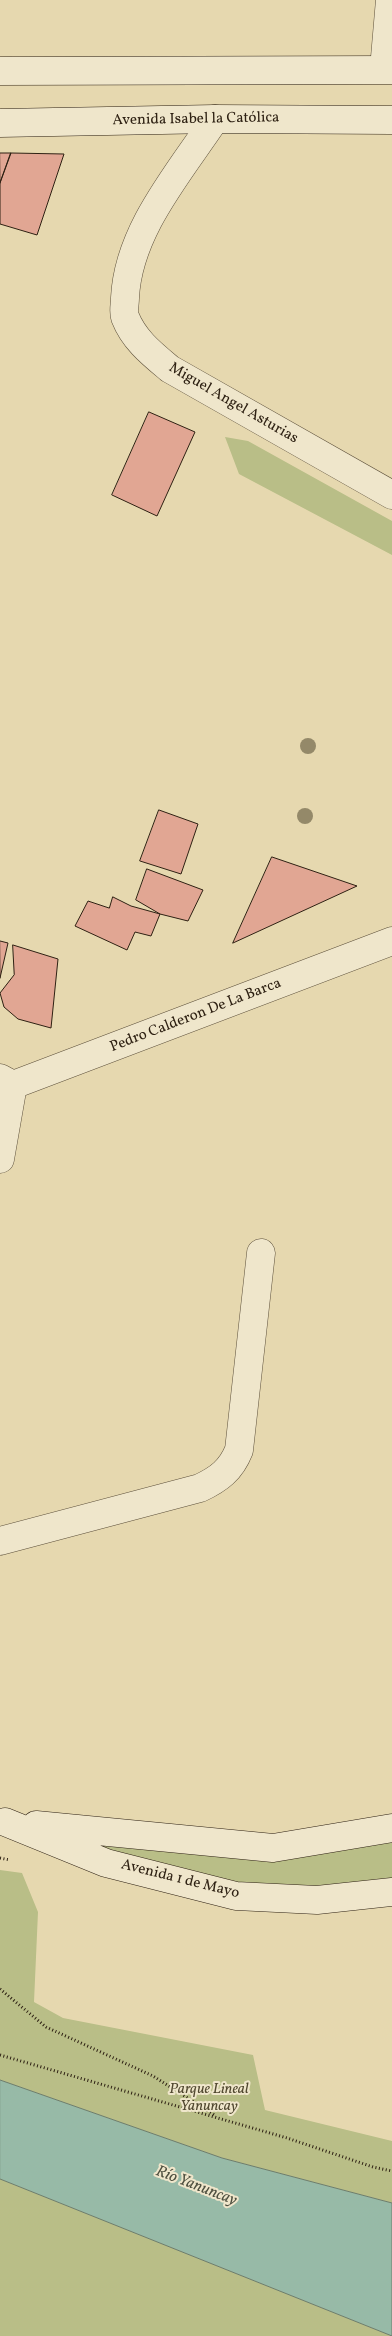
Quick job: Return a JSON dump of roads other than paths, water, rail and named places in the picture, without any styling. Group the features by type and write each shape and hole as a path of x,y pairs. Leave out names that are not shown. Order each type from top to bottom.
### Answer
{"main road":[{"path":"0,71 388,69 390,0"},
{"name":"Avenida Isabel la Católica","path":"0,123 215,119 392,120"},
{"name":"Miguel Angel Asturias","path":"215,119 156,208 133,253 126,287 124,316 139,342 170,369 392,495"},
{"name":"Pedro Calderon De La Barca","path":"6,1081 392,941"},
{"path":"0,1159 6,1081"},
{"path":"0,1541 200,1488 214,1482 224,1474 233,1464 238,1450 261,1253"},
{"name":"Avenida 1 de Mayo","path":"3,1822 273,1848 392,1828"},
{"name":"Avenida 1 de Mayo","path":"3,1822 106,1862 236,1896 317,1900 392,1892"}],"water":[{"name":"Río Yanuncay","path":"0,2080 222,2158 392,2203 392,2336 0,2179"}],"park label":[{"name":"Parque Lineal Yanuncay","path":"209,2098"}]}
